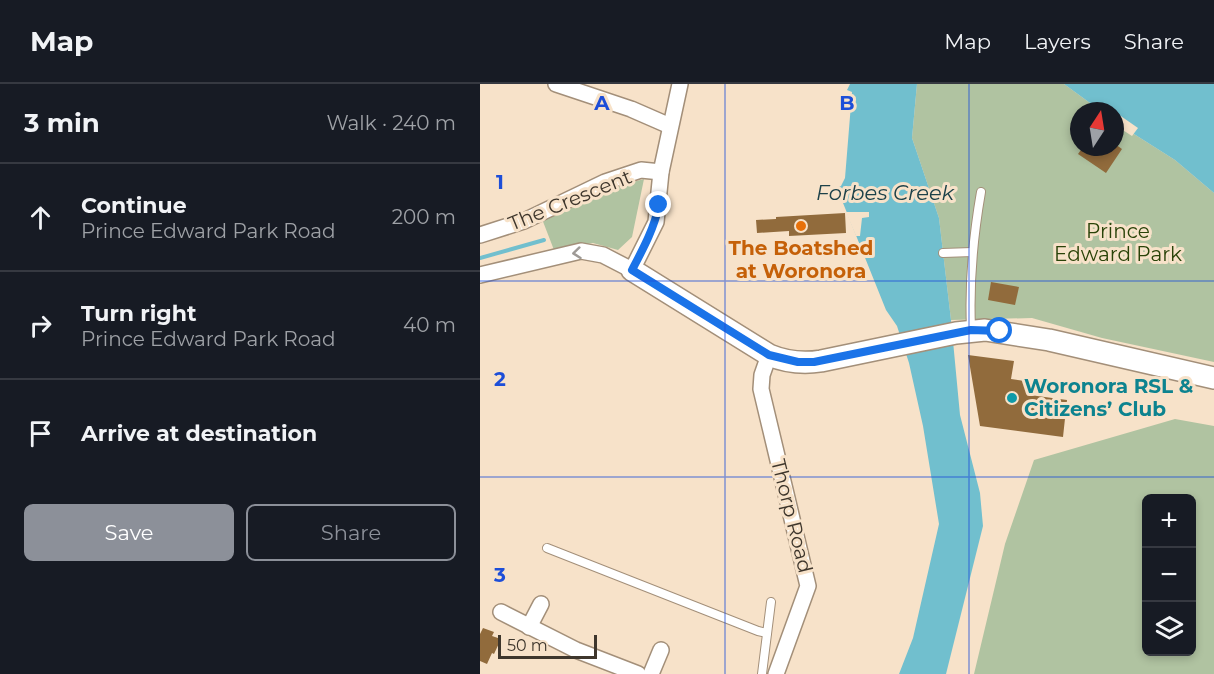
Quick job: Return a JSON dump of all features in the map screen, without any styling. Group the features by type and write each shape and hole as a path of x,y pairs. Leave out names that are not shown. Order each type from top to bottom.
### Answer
{"street":[{"path":"556,84 631,109 670,126"},
{"path":"632,270 656,222 661,172 680,84"},
{"name":"The Crescent","path":"480,235 524,221 605,182 641,170 661,172"},
{"path":"480,275 581,251 603,255 632,270 769,355 798,362 814,362 964,331 1000,331 1214,378"},
{"name":"Thorp Road","path":"769,355 762,375 761,389 808,586 776,674"},
{"path":"529,627 541,604"},
{"path":"501,612 576,650 638,674"},
{"path":"651,674 661,650"}],"lane":[{"path":"964,331 981,192"},
{"path":"943,253 972,252"},
{"path":"547,548 767,633"},
{"path":"762,674 771,602"}],"green space":[{"name":"Prince Edward Park","path":"917,84 1064,84 1089,102 1070,102 1070,156 1124,156 1124,128 1175,160 1214,193 1214,362 1102,338 1032,318 951,320 939,218 912,138"},
{"path":"644,179 632,237 618,250 593,243 554,250 542,219 603,190"},
{"path":"1175,419 1214,426 1214,674 974,674 1005,544 1034,460"}],"water":[{"name":"Forbes Creek","path":"850,84 917,84 912,138 939,218 960,415 980,493 983,526 946,674 899,674 913,638 939,524 923,426 909,363 897,326 886,310 837,188 841,186 845,178 852,92 847,90"},
{"path":"1064,84 1214,84 1214,193 1175,160 1124,128 1124,102 1089,102"}],"pier":[{"path":"1124,118 1138,128 1132,136 1124,131"},
{"path":"846,212 869,212 869,217 862,218 860,236 856,236"}],"building":[{"path":"1081,156 1117,156 1106,173"},
{"name":"The Boatshed at Woronora","path":"845,213 846,233 789,236 789,231 757,233 756,220"},
{"path":"991,282 1019,287 1015,305 988,300"},
{"name":"Woronora RSL & Citizens’ Club","path":"968,355 1014,361 1011,379 1032,382 1030,395 1067,400 1063,437 980,426"},
{"path":"483,628 494,632 492,636 501,639 487,664 480,661 480,634"}],"waterway":[{"path":"480,258 544,240"}],"place":[{"name":"The Boatshed at Woronora","path":"801,226"},
{"name":"Woronora RSL & Citizens’ Club","path":"1012,398"}],"route":[{"path":"659,205 656,222 632,270 776,358 806,363 971,330 1000,331"}]}
